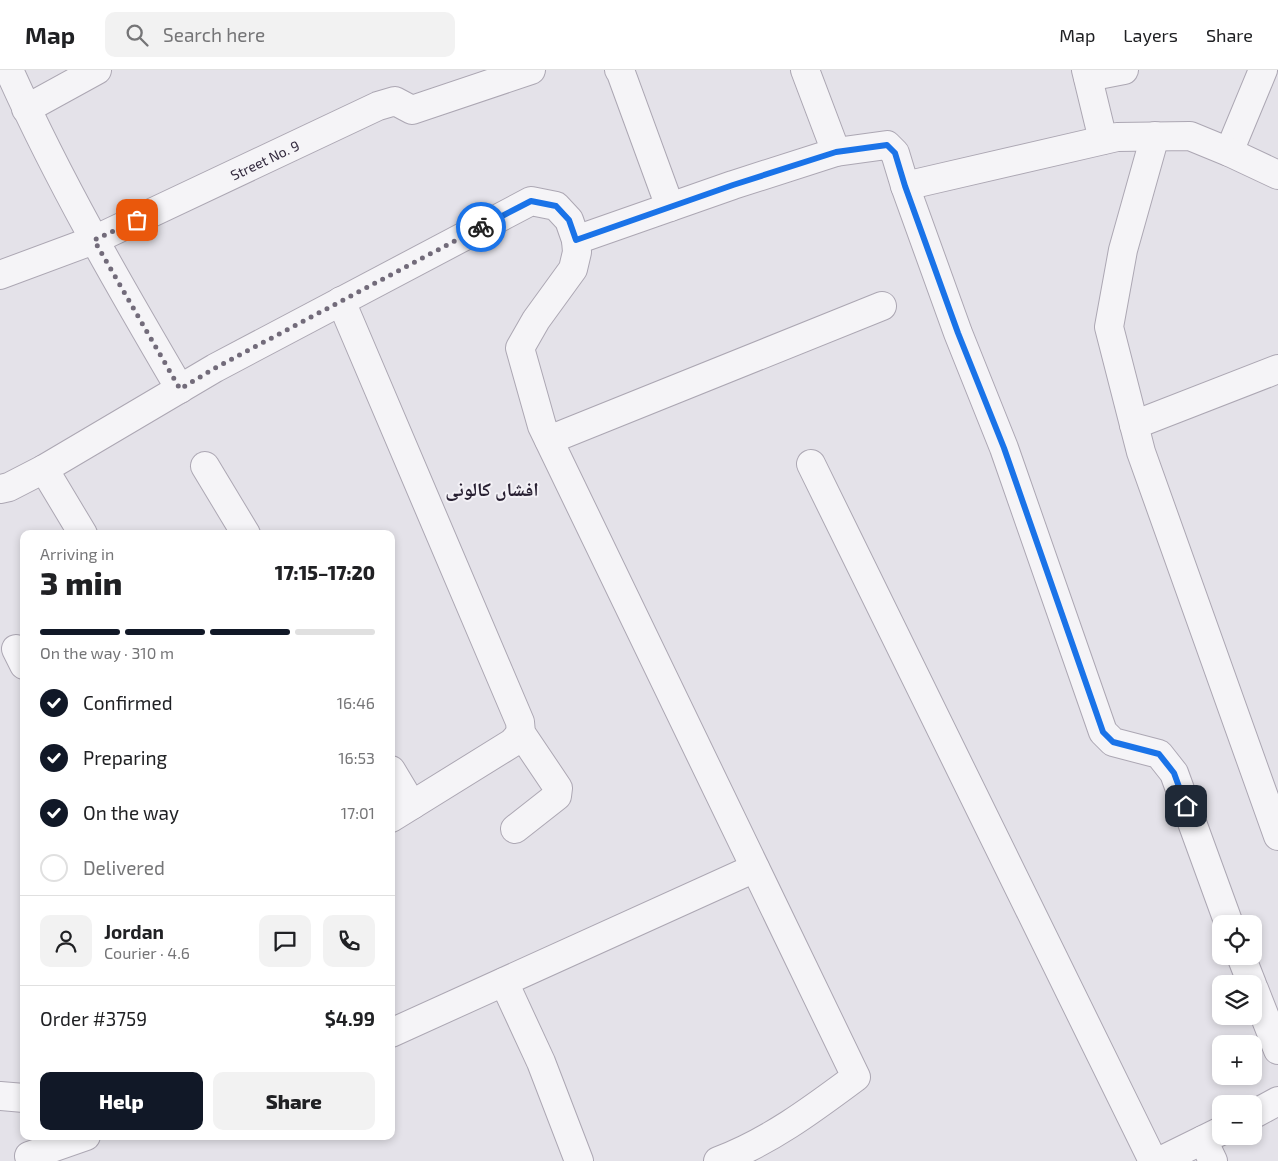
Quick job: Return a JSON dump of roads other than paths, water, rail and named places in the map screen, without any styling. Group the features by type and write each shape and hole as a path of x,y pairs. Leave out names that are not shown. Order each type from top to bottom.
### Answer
{"street":[{"path":"9,70 26,109 94,240 180,389"},
{"path":"26,109 97,70"},
{"name":"Street No. 9","path":"0,275 94,240 378,106 395,102 412,110 531,70"},
{"path":"619,70 670,207"},
{"path":"805,70 836,152"},
{"path":"1103,140 1087,74 1124,70"},
{"path":"1229,152 1263,70"},
{"path":"1155,136 1123,250 1109,327 1144,462 1278,836"},
{"path":"905,186 1117,137 1190,136 1278,175"},
{"path":"576,240 836,152 887,145 895,153 958,333 1004,448 1103,732 1113,742 1159,754 1174,773 1226,915"},
{"path":"0,489 9,487 44,469 215,368 531,201 556,206 569,220 576,240 577,252 573,269 536,320 520,348 542,426 856,1077 807,1114 741,1152 718,1161"},
{"path":"341,302 520,722 521,733 558,788 557,796 515,829"},
{"path":"549,440 882,306"},
{"path":"1134,425 1278,369"},
{"path":"811,464 1153,1161"},
{"path":"205,466 244,530"},
{"path":"44,469 81,530"},
{"path":"395,785 402,811 512,742 521,733"},
{"path":"395,1031 755,868"},
{"path":"504,982 541,1062 579,1161"},
{"path":"1262,1009 1278,1050"},
{"path":"0,1096 20,1098"},
{"path":"1262,1110 1278,1101"},
{"path":"29,1151 71,1140"},
{"path":"1160,1161 1212,1144"}],"district":[{"name":"افشاں کالونی","path":"492,488"}]}
